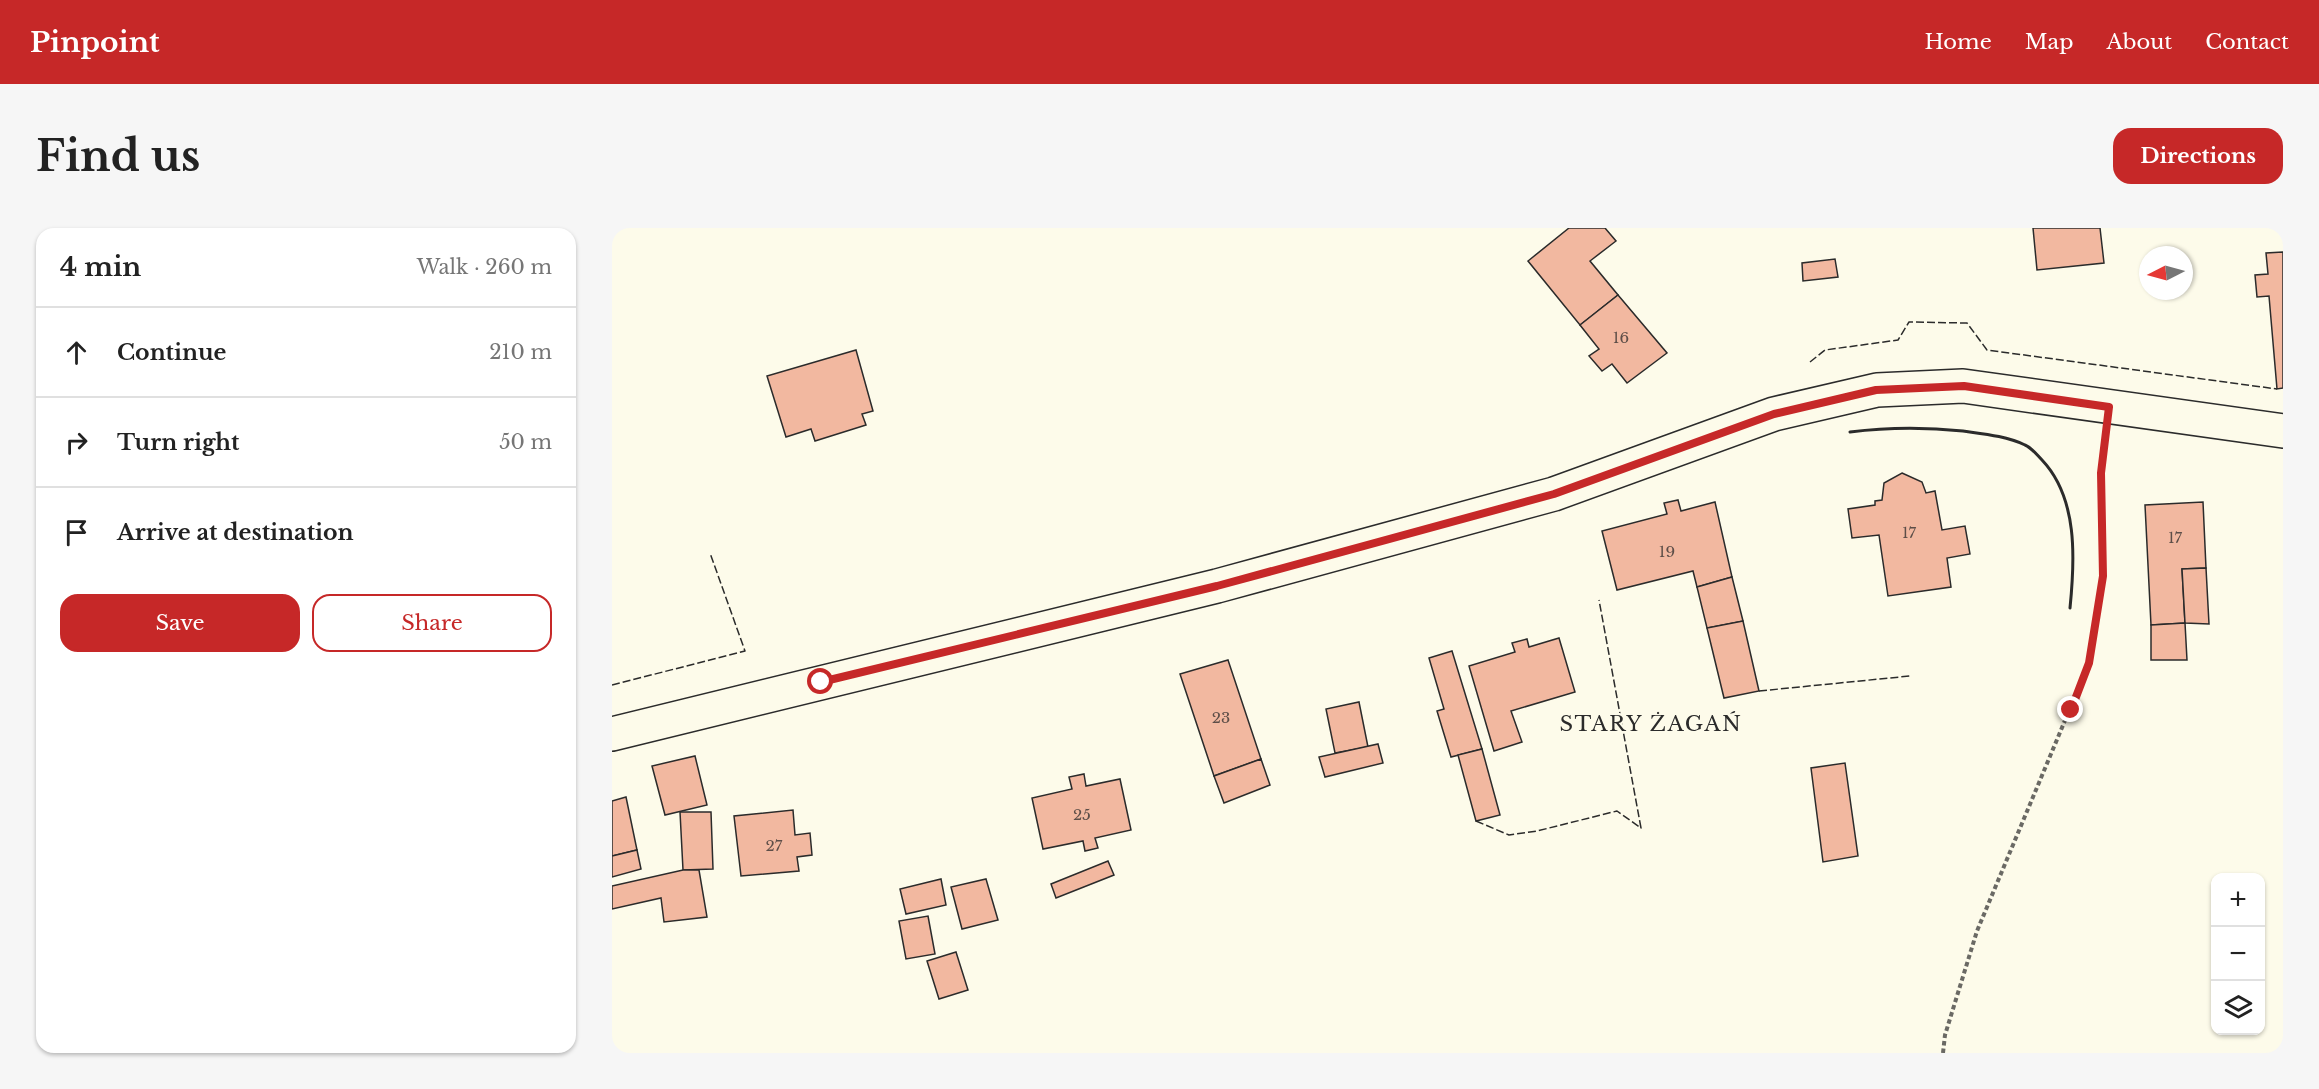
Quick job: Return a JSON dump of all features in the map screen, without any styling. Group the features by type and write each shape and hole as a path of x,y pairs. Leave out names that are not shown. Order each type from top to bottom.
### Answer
{"main road":[{"path":"612,734 1217,586 1554,494 1774,414 1876,390 1964,386 2283,431"}],"path":[{"path":"1943,1053 1945,1035 1977,931 2089,663 2103,576 2101,473 2109,407"}],"building":[{"path":"1569,228 1605,228 1616,241 1590,261 1618,295 1580,325 1528,261"},
{"path":"2033,228 2100,228 2104,263 2037,270"},
{"path":"2283,252 2283,388 2277,389 2269,296 2257,297 2255,275 2268,274 2266,253"},
{"path":"1835,259 1838,277 1803,281 1802,263"},
{"path":"1618,295 1667,353 1627,383 1612,364 1602,371 1589,356 1599,349 1580,325"},
{"path":"856,350 873,411 862,414 866,425 815,441 811,429 786,437 767,376"},
{"path":"1902,473 1922,482 1926,493 1935,491 1942,530 1965,526 1970,554 1947,558 1951,587 1888,596 1879,535 1852,538 1848,509 1875,505 1875,501 1882,500 1884,483"},
{"path":"1678,500 1681,511 1715,502 1732,577 1697,587 1693,571 1617,590 1602,531 1667,514 1664,503"},
{"path":"2203,502 2206,568 2182,569 2185,623 2151,625 2145,505"},
{"path":"2206,568 2209,624 2185,623 2182,569"},
{"path":"1732,577 1743,621 1707,628 1697,587"},
{"path":"1743,621 1759,691 1724,698 1707,628"},
{"path":"2185,623 2187,660 2151,660 2151,625"},
{"path":"1559,638 1575,692 1511,711 1522,742 1494,751 1469,666 1515,652 1512,643 1527,639 1529,647"},
{"path":"1452,651 1482,749 1451,757 1437,711 1444,709 1429,658"},
{"path":"1228,660 1261,759 1214,776 1180,674"},
{"path":"1359,702 1368,747 1335,753 1326,709"},
{"path":"1378,744 1383,763 1325,777 1319,757"},
{"path":"1482,749 1500,815 1476,821 1458,755"},
{"path":"695,756 707,805 665,815 652,766"},
{"path":"1261,759 1270,785 1224,803 1214,776"},
{"path":"1845,763 1858,856 1823,862 1811,768"},
{"path":"1084,774 1086,786 1120,779 1131,830 1095,838 1098,848 1085,851 1083,841 1043,849 1032,798 1072,789 1069,777"},
{"path":"626,797 637,850 612,856 612,801"},
{"path":"793,810 795,835 810,833 812,855 797,857 799,871 741,876 734,816"},
{"path":"680,812 711,812 713,869 683,870"},
{"path":"637,850 641,869 612,877 612,856"},
{"path":"1108,861 1114,875 1056,898 1051,884"},
{"path":"683,870 699,870 707,917 664,922 661,898 612,909 612,886"},
{"path":"941,879 946,905 906,914 900,889"},
{"path":"986,879 998,920 962,929 951,887"},
{"path":"928,916 935,954 906,959 899,921"},
{"path":"956,952 968,990 939,999 927,961"}],"fence":[{"path":"1810,362 1825,350 1898,340 1909,322 1967,323 1987,350 2277,389"},
{"path":"612,685 745,651 710,553"},
{"path":"1476,821 1509,835 1537,831 1617,811 1641,828 1599,600"},
{"path":"1759,691 1910,676"}],"wall":[{"path":"1850,432 1893,428 1949,430 2003,437 2030,448 2054,475 2068,511 2073,550 2070,608"}],"district":[{"name":"STARY ŻAGAŃ","path":"1651,724"}],"route":[{"path":"821,682 1217,586 1554,494 1774,414 1876,390 1964,386 2109,407 2101,473 2103,576 2089,663 2071,710"}]}
